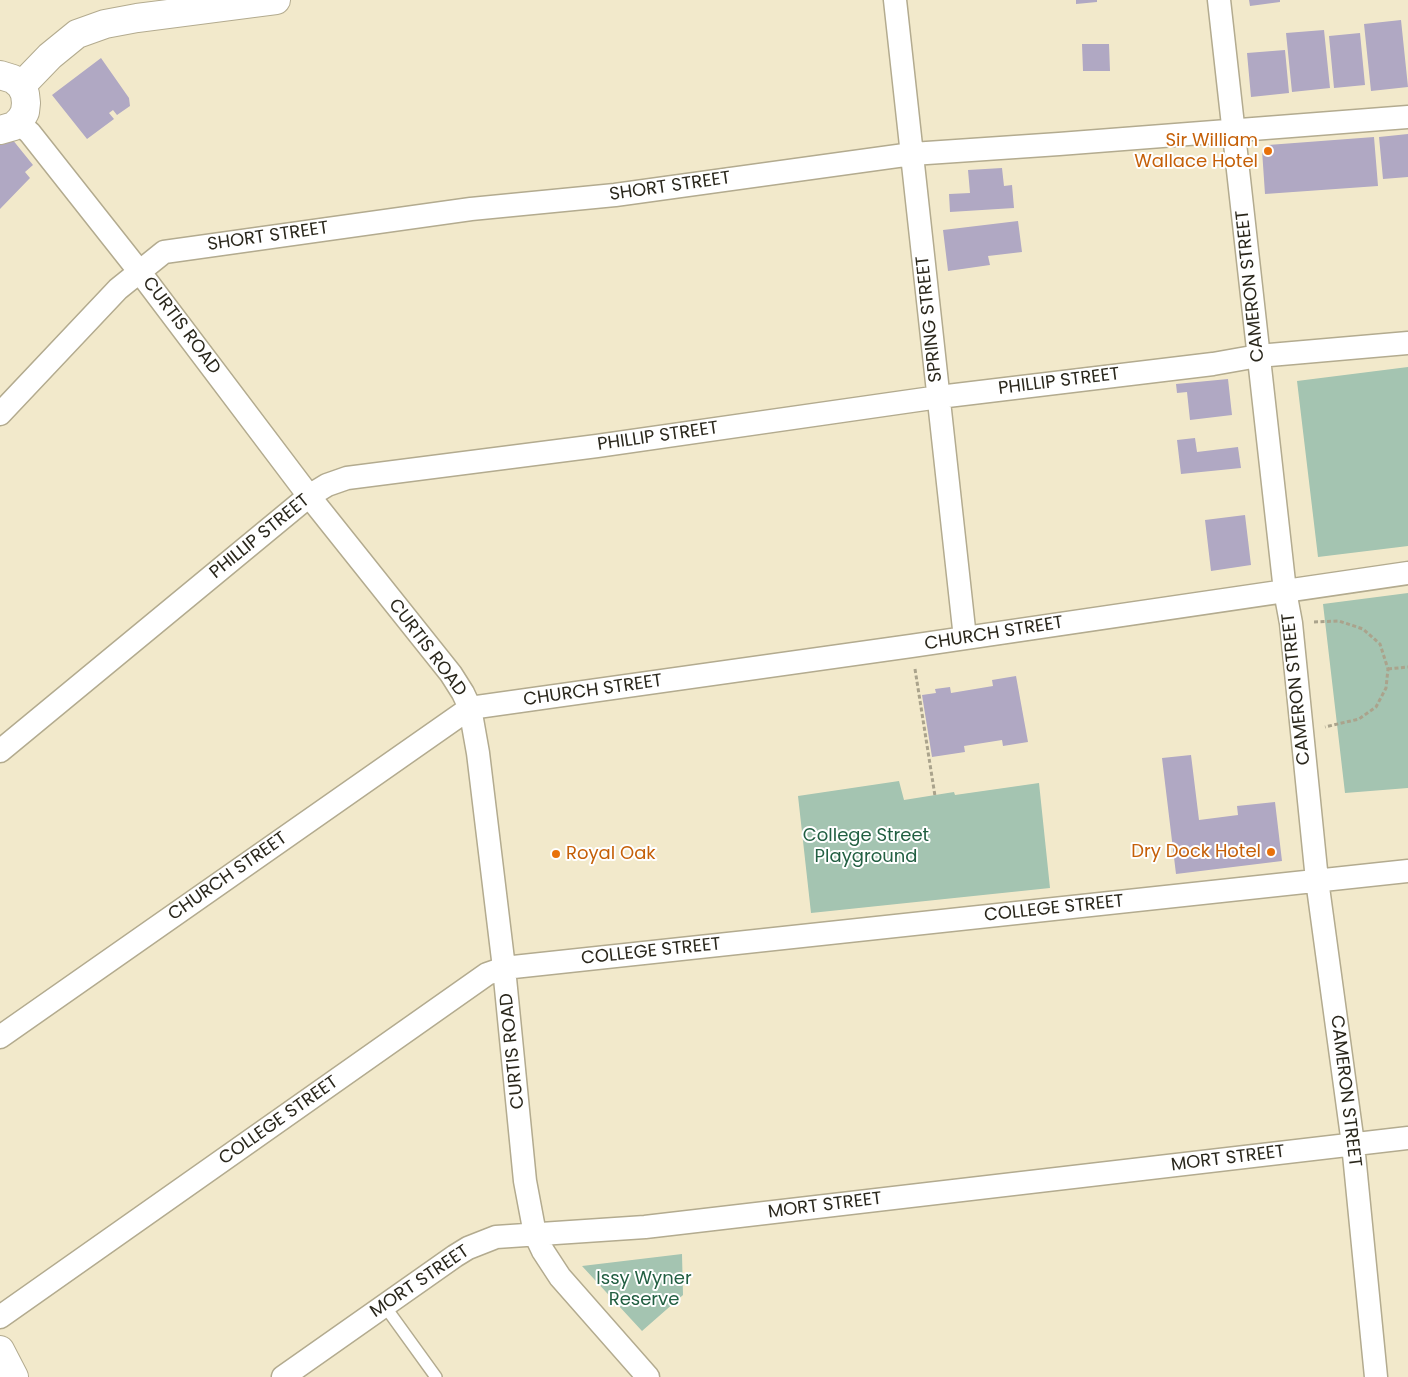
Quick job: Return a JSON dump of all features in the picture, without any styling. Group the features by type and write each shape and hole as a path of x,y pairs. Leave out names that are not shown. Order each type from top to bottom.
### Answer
{"street":[{"path":"9,126 25,112 26,103 25,94 10,80 50,56 77,34 105,24 137,18 276,0"},
{"name":"SPRING STREET","path":"895,0 965,638"},
{"name":"CAMERON STREET","path":"1219,0 1285,591 1291,623 1317,880 1354,1144 1376,1377"},
{"name":"SHORT STREET","path":"0,414 118,289 139,270 164,252 451,212 615,195 912,154 1408,117"},
{"name":"CURTIS ROAD","path":"9,126 30,133 139,270 309,496 451,674 463,692 470,708 478,753 504,968 526,1181 535,1234 560,1278 648,1377"},
{"name":"PHILLIP STREET","path":"0,751 309,496 327,484 348,478 597,446 939,397 1213,364 1258,356 1408,343"},
{"name":"CHURCH STREET","path":"0,1037 470,708 911,646 1408,572"},
{"name":"COLLEGE STREET","path":"0,1317 487,974 504,968 1408,870"},
{"name":"MORT STREET","path":"283,1377 468,1248 496,1237 645,1227 1408,1138"},
{"path":"0,1350 14,1377"}],"lane":[{"path":"384,1305 436,1377"}],"path":[{"path":"1291,623 1339,620 1364,629 1380,644 1388,669 1386,688 1376,707 1359,719 1331,726 1301,727"},
{"path":"911,646 934,796"},
{"path":"1388,669 1408,667"}],"green space":[{"path":"1408,367 1408,546 1318,557 1297,381"},
{"path":"1408,593 1408,788 1345,793 1323,604"},
{"name":"College Street Playground","path":"899,781 904,800 954,792 955,795 1039,783 1050,888 811,913 798,796"},
{"name":"Issy Wyner Reserve","path":"682,1254 683,1295 642,1331 582,1266"}],"building":[{"path":"1076,0 1097,0 1097,2 1076,4"},
{"path":"1249,0 1280,0 1280,2 1250,6"},
{"path":"1401,20 1408,87 1371,91 1364,24"},
{"path":"1324,30 1330,88 1292,92 1286,33"},
{"path":"1360,33 1365,85 1334,88 1329,36"},
{"path":"1082,44 1109,44 1110,71 1083,71"},
{"path":"1285,50 1289,93 1251,97 1247,53"},
{"path":"101,58 129,98 130,106 117,115 113,110 109,113 114,119 87,139 52,95"},
{"path":"1408,134 1408,177 1383,179 1379,137"},
{"path":"1374,137 1378,186 1265,194 1262,150 1268,145"},
{"path":"0,138 12,139 33,165 25,172 30,178 0,209"},
{"path":"1002,168 1004,186 1012,185 1014,208 950,212 949,194 970,193 968,170"},
{"path":"1018,221 1022,252 988,256 990,265 948,271 943,230"},
{"path":"1228,379 1232,415 1190,420 1187,392 1177,393 1176,384"},
{"path":"1195,438 1197,452 1238,447 1241,468 1181,474 1177,440"},
{"path":"1245,515 1251,565 1211,571 1205,520"},
{"path":"1016,676 1028,742 1003,746 1002,740 964,746 965,752 932,757 922,695 936,693 935,689 950,687 951,693 993,686 992,680"},
{"path":"1191,755 1199,820 1238,815 1237,806 1275,802 1282,861 1176,874 1162,758"}],"place":[{"name":"Sir William Wallace Hotel","path":"1268,151"},
{"name":"Dry Dock Hotel","path":"1271,852"},
{"name":"Royal Oak","path":"556,854"}]}
